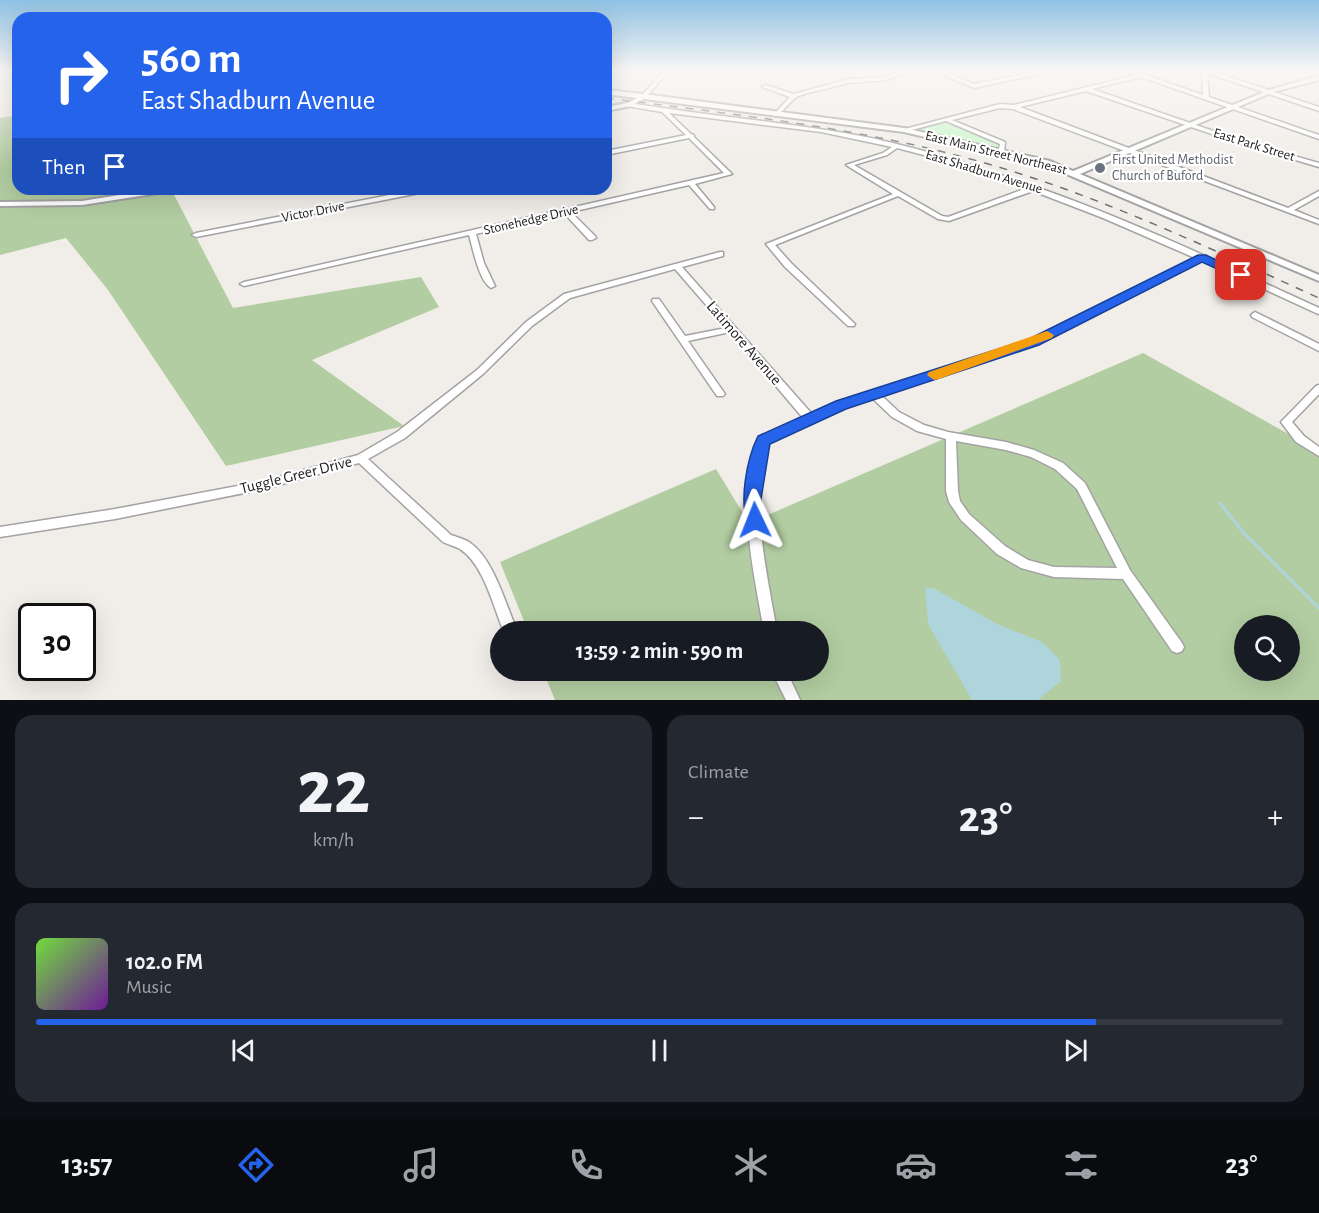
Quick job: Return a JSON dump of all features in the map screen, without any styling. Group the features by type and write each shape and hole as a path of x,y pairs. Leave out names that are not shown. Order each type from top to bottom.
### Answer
{"street":[{"name":"East Main Street Northeast","path":"704,104 904,130 1047,163 1076,173 1319,278"},
{"path":"778,113 787,104"},
{"path":"787,114 791,104"},
{"path":"1014,107 1029,104"},
{"name":"East Park Street","path":"1127,104 1319,165"},
{"path":"1223,104 1319,137"},
{"path":"1076,173 1241,104"},
{"path":"1304,104 1319,109"},
{"path":"612,109 628,105"},
{"name":"East Shadburn Avenue","path":"628,105 846,135 897,146 1038,187 1141,229 1319,310"},
{"path":"904,130 1000,106 1014,107 1319,222"},
{"name":"Stonehedge Drive","path":"244,284 567,212 730,172 664,111"},
{"path":"948,120 1003,143 1001,153"},
{"path":"612,152 692,136"},
{"path":"897,146 885,154 849,165 896,195 940,218 949,219 1038,187"},
{"path":"690,183 712,208"},
{"path":"1288,211 1319,193"},
{"path":"0,204 82,203 133,195"},
{"name":"Victor Drive","path":"196,235 399,195"},
{"path":"851,324 782,259 770,244 896,195"},
{"path":"567,212 592,238"},
{"path":"472,233 480,263 491,286"},
{"name":"Tuggle Greer Drive","path":"0,532 115,514 264,485 361,458 401,435 480,372 529,324 567,296 720,254"},
{"path":"770,621 753,499 764,440 874,394 1034,342 1202,257"},
{"name":"Latimore Avenue","path":"678,267 810,419"},
{"path":"656,301 720,394"},
{"path":"1255,315 1319,348"},
{"path":"684,339 732,329"},
{"path":"1319,388 1286,422 1299,439 1319,452"},
{"path":"874,394 886,410 901,420 951,437 1025,450 1044,457 1072,474 1081,486 1126,574 1177,647"},
{"path":"951,437 952,491 955,502 965,517 1001,550 1024,564 1054,572 1126,574"},
{"path":"361,458 447,539 465,546 475,554 506,621"},
{"path":"784,681 793,700"}],"green space":[{"path":"12,116 12,195 174,195 233,308 421,277 439,307 312,360 404,426 226,466 108,290 66,238 0,255 0,118"},
{"path":"945,122 1001,143 1000,150 913,130"},
{"path":"1143,353 1319,451 1319,700 555,700 547,681 829,681 829,621 524,621 500,562 716,469 749,523"}],"water":[{"path":"925,588 933,588 997,624 1042,642 1060,660 1061,681 1038,700 972,700 928,624"}],"waterway":[{"path":"1220,503 1243,532 1319,608"}],"railway":[{"path":"650,104 851,132 995,166 1119,210 1319,298"}],"slow traffic":[{"path":"934,375 1034,342 1047,335"}],"place":[{"name":"First United Methodist Church of Buford","path":"1100,168"}],"route":[{"path":"755,520 753,499 764,440 841,405 1034,342 1202,257 1241,275"}]}
